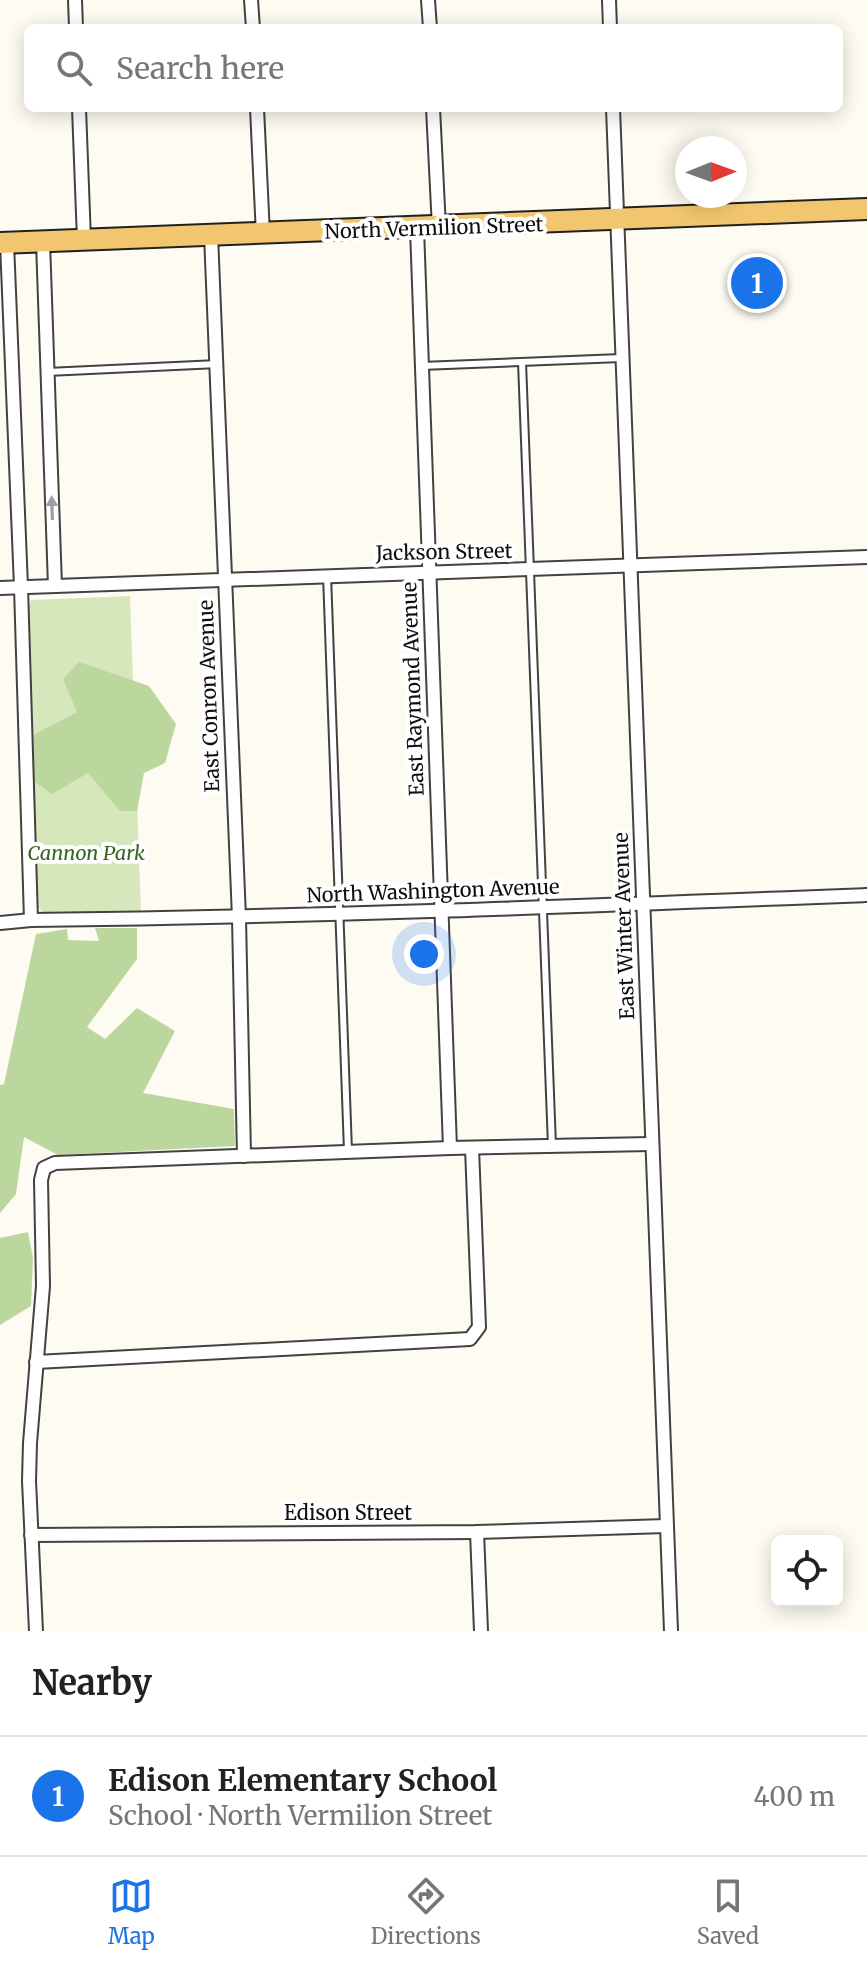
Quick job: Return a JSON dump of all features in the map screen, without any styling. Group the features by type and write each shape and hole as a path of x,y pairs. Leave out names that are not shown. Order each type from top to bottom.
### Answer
{"main road":[{"name":"North Vermilion Street","path":"3,243 867,209"}],"street":[{"path":"75,0 76,24"},
{"path":"251,0 253,24"},
{"path":"428,0 430,24"},
{"path":"609,0 610,24"},
{"path":"79,112 84,240"},
{"path":"257,112 263,235"},
{"path":"433,112 439,228"},
{"name":"East Winter Avenue","path":"613,112 671,1631"},
{"name":"East Raymond Avenue","path":"417,228 450,1148"},
{"name":"East Conron Avenue","path":"211,235 239,918 244,1156"},
{"path":"43,242 55,586"},
{"path":"3,243 21,587 31,920"},
{"name":"Jackson Street","path":"0,588 867,557"},
{"name":"North Washington Avenue","path":"0,923 542,909 867,895"},
{"path":"36,1631 30,1443 43,1286 41,1180 44,1168 55,1163 450,1148 651,1144"},
{"path":"36,1362 470,1339 479,1327 472,1148"},
{"name":"Edison Street","path":"31,1535 477,1532 666,1526"},
{"path":"477,1532 481,1631"}],"lane":[{"path":"421,366 621,358"},
{"path":"522,362 552,1146"},
{"path":"47,372 218,364"},
{"path":"327,575 348,1153"}],"green space":[{"name":"Cannon Park","path":"130,596 141,914 47,916 36,905 27,609 31,600"},
{"path":"79,662 149,686 176,724 165,763 144,773 137,811 120,811 88,773 52,794 32,780 31,736 77,712 63,679"},
{"path":"95,928 137,928 137,959 87,1027 105,1039 137,1008 175,1031 143,1093 234,1109 235,1146 58,1155 24,1137 16,1194 0,1213 0,1085 4,1084 36,934 67,929 68,940 99,941"},
{"path":"28,1232 33,1258 31,1306 0,1325 0,1238"}],"place":[{"name":"Edison Elementary School","path":"757,283"}]}
